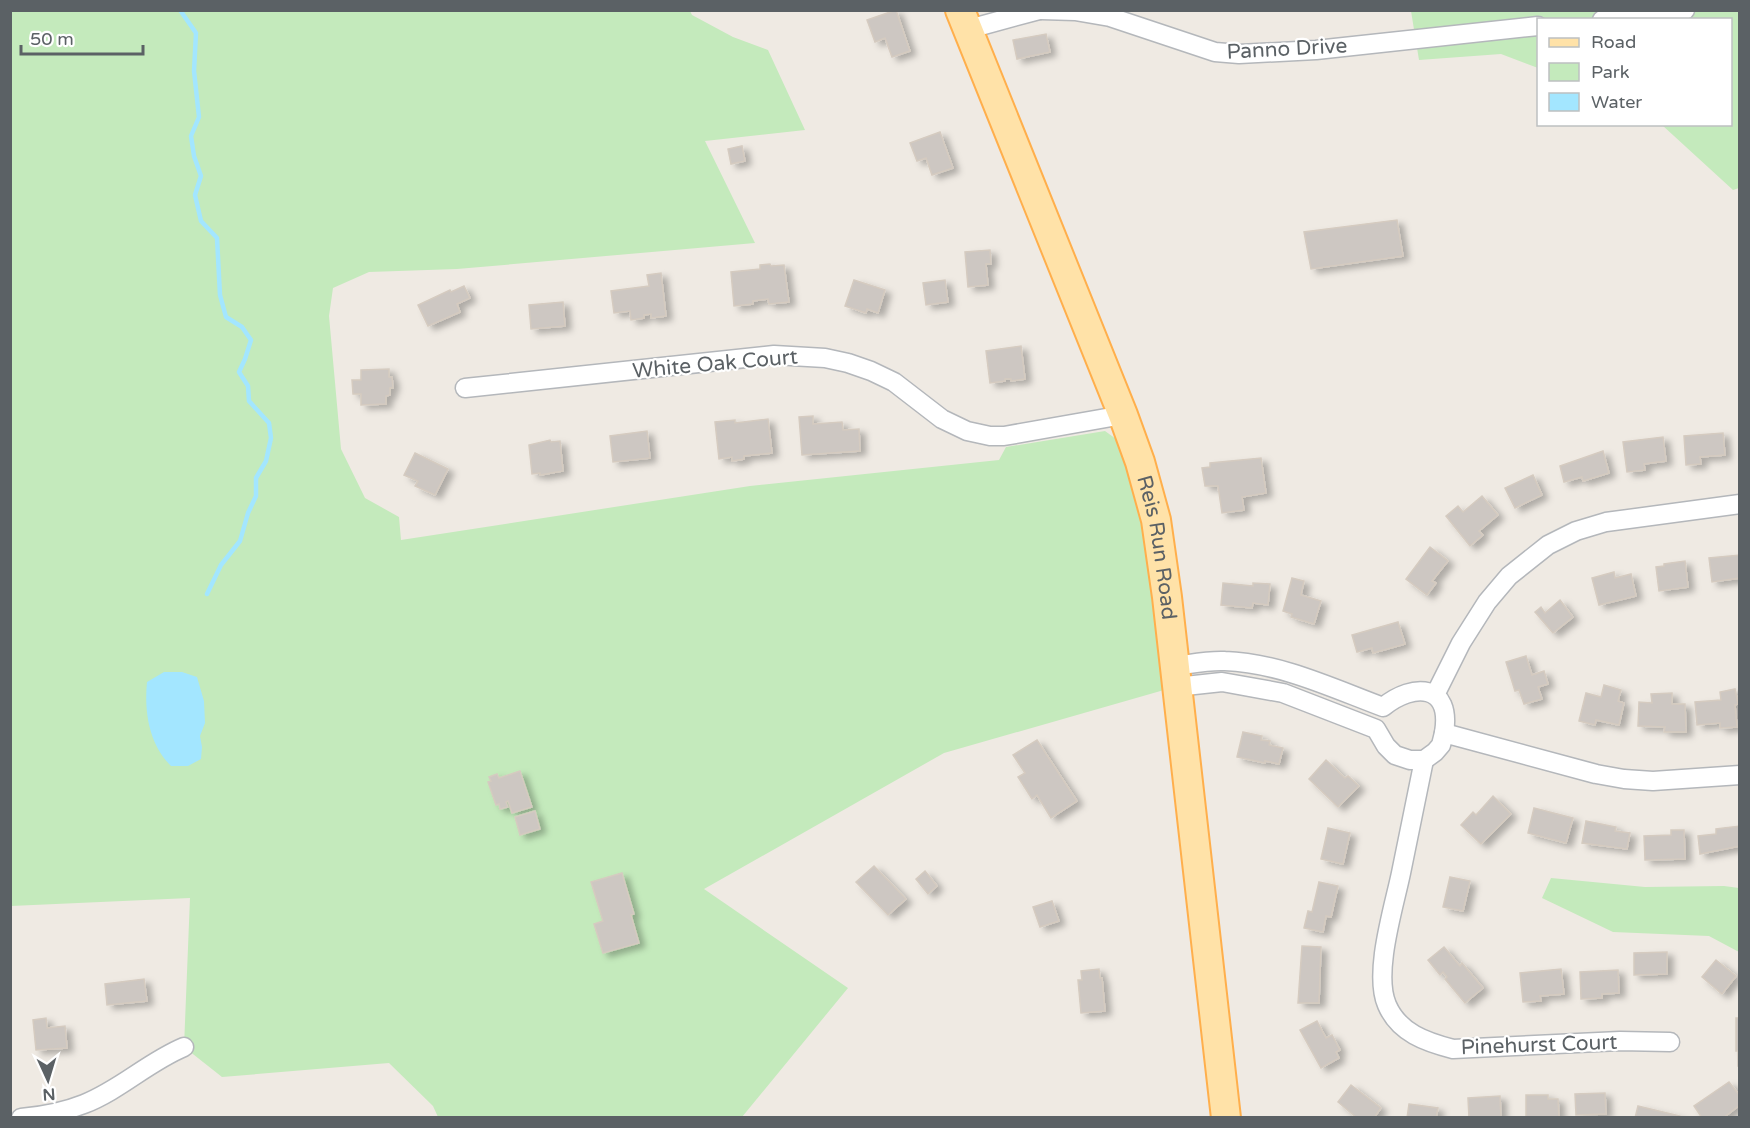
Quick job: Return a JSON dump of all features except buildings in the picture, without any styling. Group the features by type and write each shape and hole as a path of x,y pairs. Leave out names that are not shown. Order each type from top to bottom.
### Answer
{"main road":[{"name":"Reis Run Road","path":"964,20 1123,415 1156,520 1226,1118"}],"street":[{"name":"Panno Drive","path":"964,20 1040,10 1075,11 1110,17 1215,52 1239,54 1316,50 1537,26"},
{"path":"1626,18 1673,14 1685,10"},
{"name":"White Oak Court","path":"465,388 774,355 801,355 848,363 871,371 894,382 942,419 967,431 990,436 1004,436 1123,415"},
{"path":"1435,695 1461,643 1487,602 1509,576 1548,545 1576,531 1606,522 1740,504"},
{"path":"1176,676 1223,661 1247,663 1291,672 1383,707"},
{"path":"1176,676 1283,693 1376,729 1386,746 1395,755 1410,760 1424,760 1435,753 1441,744 1447,719 1445,705 1435,695 1420,692 1396,697 1383,707 1376,729"},
{"path":"1444,733 1596,774 1624,779 1653,781 1740,775"},
{"name":"Pinehurst Court","path":"1424,760 1384,956 1386,1003 1394,1017 1410,1033 1429,1043 1453,1049 1620,1041 1670,1042"},
{"path":"21,1118 70,1110 85,1104 139,1074 168,1053 184,1047"}],"green space":[{"path":"10,11 690,11 692,15 733,37 768,50 805,130 705,141 755,243 457,269 369,272 333,288 329,316 341,449 365,498 399,517 401,540 750,486 999,460 1006,447 1105,431 1123,444 1145,530 1164,690 944,753 704,889 848,988 742,1117 438,1117 433,1106 389,1063 222,1077 184,1047 190,898 11,906"},
{"path":"1411,11 1739,11 1739,188 1733,190 1663,126 1732,126 1732,18 1537,18 1537,68 1501,54 1419,60"},
{"path":"1551,878 1645,887 1724,886 1739,888 1739,952 1709,936 1613,932 1542,898"}],"water":[{"path":"164,672 182,672 197,677 204,701 205,723 200,736 201,759 188,766 171,766 153,738 147,716 147,682"}],"waterway":[{"path":"180,10 196,33 194,71 199,117 191,136 194,156 201,176 195,195 201,221 217,238 220,295 226,317 242,327 251,340 239,372 248,386 249,401 269,423 271,438 266,461 256,478 256,496 248,513 240,541 221,565 207,594"}]}
